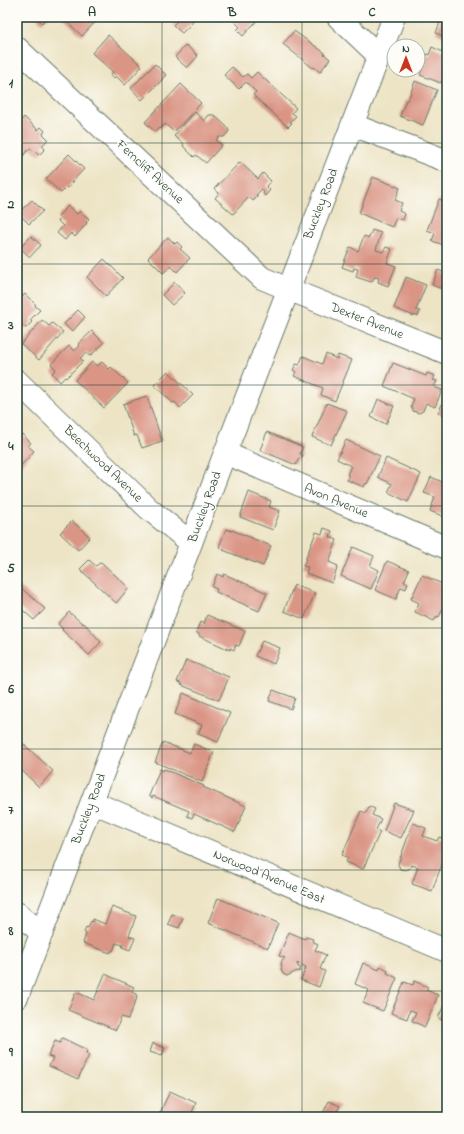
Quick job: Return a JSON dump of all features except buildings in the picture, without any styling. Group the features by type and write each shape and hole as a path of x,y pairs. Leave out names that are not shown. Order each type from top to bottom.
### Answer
{"street":[{"path":"338,17 379,56"},
{"name":"Buckley Road","path":"17,997 288,289 394,17"},
{"name":"Ferncliff Avenue","path":"17,48 262,278 288,289"},
{"path":"353,125 447,161"},
{"name":"Dexter Avenue","path":"288,289 447,353"},
{"name":"Beechwood Avenue","path":"17,381 149,509 192,543"},
{"name":"Avon Avenue","path":"225,453 447,548"},
{"name":"Norwood Avenue East","path":"92,802 447,951"},
{"path":"17,913 42,933"}]}
